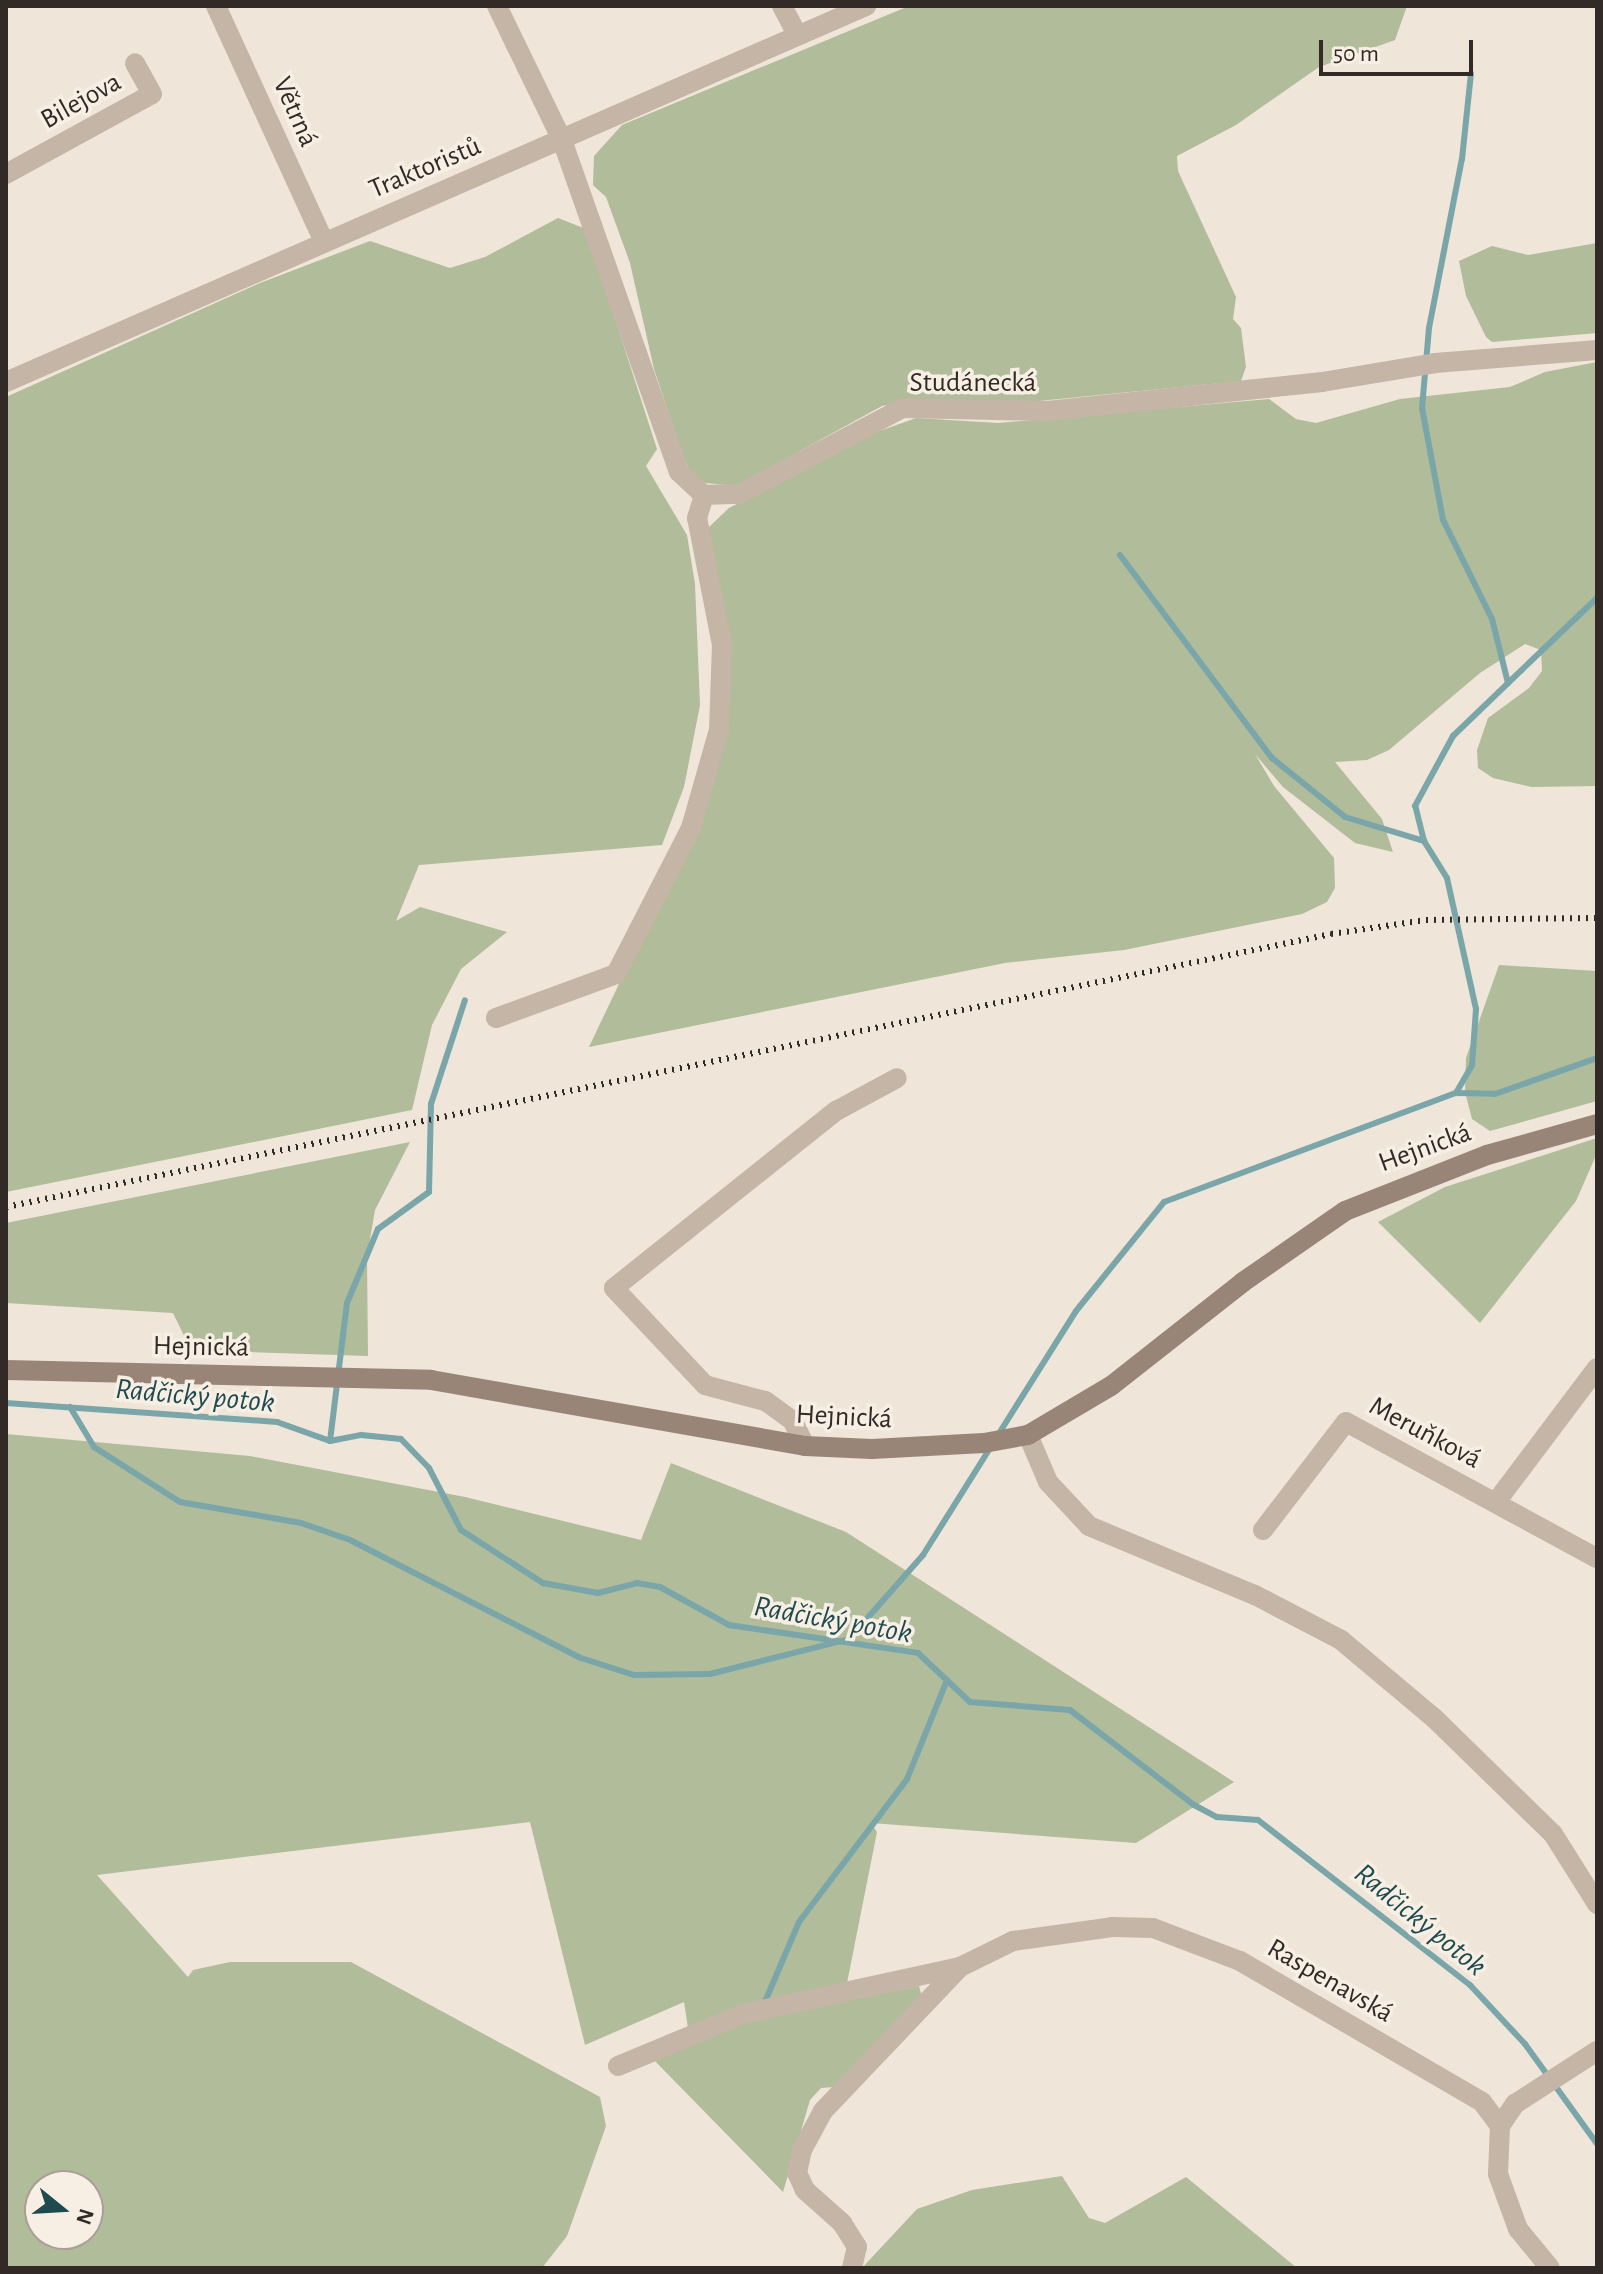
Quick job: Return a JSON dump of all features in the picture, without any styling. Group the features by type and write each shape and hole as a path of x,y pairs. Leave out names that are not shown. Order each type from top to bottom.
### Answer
{"main road":[{"name":"Hejnická","path":"6,1370 431,1380 805,1446 941,1447 1028,1435 1111,1386 1243,1282 1345,1211 1487,1155 1597,1124"}],"street":[{"name":"Větrná","path":"216,6 324,242"},
{"path":"496,1018 616,974 691,828 720,716 722,645 697,518 704,495 679,472 562,140 497,6"},
{"path":"782,6 797,34"},
{"name":"Traktoristů","path":"6,382 866,6"},
{"name":"Bilejova","path":"6,174 152,94 135,63"},
{"name":"Studánecká","path":"704,495 739,494 903,408 1047,411 1322,382 1435,363 1597,350"},
{"path":"805,1446 793,1421 765,1401 705,1385 614,1288 836,1111 897,1078"},
{"path":"1496,1502 1597,1368"},
{"name":"Meruňková","path":"1263,1530 1346,1422 1597,1558"},
{"path":"1028,1435 1048,1482 1089,1526 1255,1595 1341,1640 1434,1718 1553,1834 1597,1904"},
{"name":"Raspenavská","path":"618,2066 743,2014 960,1967 1013,1941 1112,1927 1153,1928 1240,1961 1482,2102 1500,2126"},
{"name":"Raspenavská","path":"852,2268 857,2247 842,2223 805,2190 797,2173 802,2150 823,2111 960,1967"},
{"path":"1550,2268 1518,2229 1498,2174 1500,2126 1515,2104 1597,2051"}],"green space":[{"path":"909,6 1407,6 1395,40 1319,67 1236,125 1177,156 1178,171 1236,297 1233,319 1241,328 1246,367 1241,381 1008,404 915,401 882,406 736,486 706,483 692,475 682,454 654,369 630,263 606,197 593,185 594,156 622,125"},
{"path":"558,218 586,229 657,449 646,466 687,535 695,584 700,705 684,787 662,845 419,865 396,921 420,907 507,932 461,969 432,1025 412,1110 6,1192 6,397 260,283 370,241 450,268 485,257"},
{"path":"1597,243 1597,333 1492,342 1486,337 1466,296 1459,261 1492,246 1528,255"},
{"path":"1597,362 1597,786 1531,787 1493,778 1478,768 1477,750 1488,718 1529,688 1542,671 1541,650 1525,644 1480,673 1389,750 1367,760 1335,762 1382,819 1393,852 1355,843 1283,787 1255,754 1274,786 1334,858 1335,888 1327,902 1302,914 1124,950 1005,963 589,1047 627,967 724,721 706,541 709,527 729,508 874,433 916,418 998,423 1269,399 1296,419 1316,423 1400,399 1510,387 1545,372"},
{"path":"1499,965 1597,971 1597,1101 1490,1131 1472,1119 1465,1092 1466,1058"},
{"path":"1597,1138 1597,1153 1576,1201 1480,1323 1378,1222 1445,1187"},
{"path":"410,1142 375,1210 367,1257 368,1356 191,1350 173,1313 6,1303 6,1223"},
{"path":"6,1434 250,1456 465,1497 641,1540 671,1463 846,1532 1234,1782 1136,1843 871,1823 877,1832 847,1983 688,2028 684,2002 585,2045 530,1822 97,1875 188,1977 193,1970 230,1962 351,1962 600,2097 606,2126 567,2236 542,2268 6,2268"},
{"path":"919,1986 922,1997 834,2087 821,2088 810,2100 783,2192 652,2058 754,2019"},
{"path":"1062,2176 1089,2218 1105,2223 1186,2177 1297,2268 862,2268 917,2209 972,2190"}],"waterway":[{"path":"1456,1093 1472,1065 1476,1009 1447,878 1424,841 1415,806 1453,736 1508,683 1492,619 1443,520 1422,408 1429,328 1462,159 1471,73"},
{"path":"1120,555 1272,758 1345,817 1424,841"},
{"path":"1508,683 1597,598"},
{"path":"330,1441 347,1303 378,1229 429,1192 431,1104 465,1000"},
{"path":"998,1435 1076,1311 1164,1202 1456,1093 1495,1094 1597,1058"},
{"name":"Radčický potok","path":"6,1403 277,1422 330,1441 361,1435 401,1439 429,1468 461,1530 543,1583 598,1593 637,1583 660,1587 729,1625 918,1653 970,1702 1070,1710 1194,1805 1217,1817 1258,1820 1470,1985 1525,2044 1597,2144"},
{"path":"70,1407 94,1447 180,1502 301,1523 350,1540 581,1658 634,1675 710,1674 849,1639 923,1555 990,1448"},
{"path":"764,2004 799,1922 907,1779 947,1680"}],"railway":[{"path":"6,1207 1331,934 1426,920 1597,918"}]}
